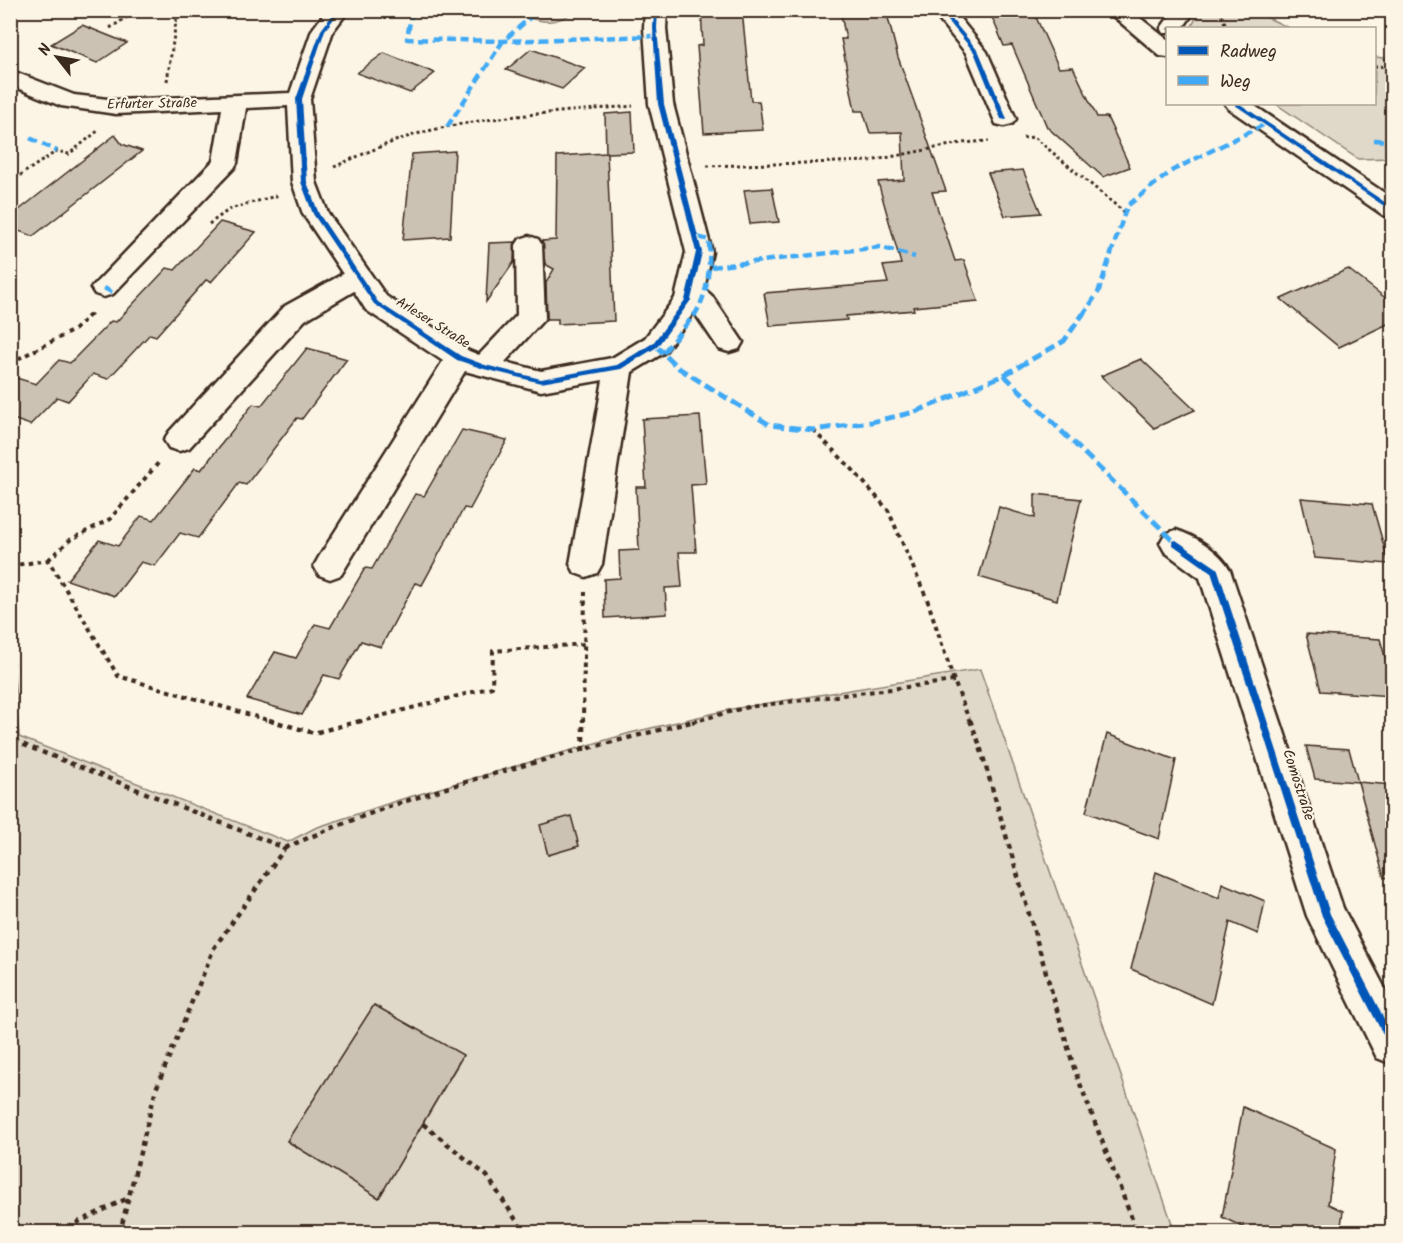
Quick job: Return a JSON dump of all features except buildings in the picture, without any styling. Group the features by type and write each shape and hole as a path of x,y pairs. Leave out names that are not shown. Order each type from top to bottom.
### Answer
{"street":[{"name":"Arleser Straße","path":"339,10 323,30 299,99 304,182 316,214 376,303 456,349 541,381 619,367 655,345 688,300 699,252 661,104 655,28 656,10"},
{"path":"941,10 976,52 1004,119"},
{"path":"1116,10 1166,39"},
{"path":"1175,27 1185,10"},
{"name":"Erfurter Straße","path":"10,77 53,96 110,107 299,99"},
{"path":"104,288 225,163 235,102"},
{"path":"1238,105 1392,209"},
{"path":"330,566 456,349 531,318 529,245"},
{"path":"178,440 295,313 357,277"},
{"path":"690,292 702,303 729,342"},
{"path":"585,564 619,367"},
{"name":"Comostraße","path":"1176,543 1214,570 1326,916 1392,1043"}],"path":[{"path":"110,28 135,11 177,15 185,10"},
{"path":"1219,10 1227,27"},
{"path":"159,105 166,84 177,15"},
{"path":"1376,66 1392,67"},
{"path":"10,182 57,151 69,154 99,130 110,107"},
{"path":"1014,139 1034,137 1124,212"},
{"path":"701,166 870,161 961,143 994,140"},
{"path":"813,430 853,470 888,510 927,599 954,681 979,743 1074,1068 1137,1233"},
{"path":"10,566 48,560 70,540 110,519 178,440"},
{"path":"48,560 118,676 314,732 492,687 493,651 585,644"},
{"path":"583,751 585,564"},
{"path":"120,1233 156,1089 214,948 285,848 324,830 523,766 748,707 954,681"},
{"path":"10,683 15,784 10,840"},
{"path":"14,741 285,848"},
{"path":"423,1125 487,1176 524,1233"},
{"path":"58,1233 127,1198"}],"shaded area":[{"path":"518,10 575,11 561,19 548,21 518,15"},
{"path":"1200,10 1254,11 1287,27 1192,27"},
{"path":"1376,57 1392,59 1392,158 1358,159 1277,105 1376,105"},
{"path":"10,628 19,737 288,842 315,828 399,800 630,733 732,709 980,669 1175,1232 11,1232","holes":["541,826 578,846 548,855","374,1005 463,1056 379,1198 287,1141"]}],"marked path":[{"path":"412,10 407,39 503,41 655,36"},
{"path":"447,127 503,41 539,10"},
{"path":"655,345 677,367 770,425 813,430 871,422 915,412 1004,375 1064,341 1098,293 1127,206 1173,170 1265,124"},
{"path":"30,138 57,151"},
{"path":"1374,140 1392,141"},
{"path":"663,353 695,315 706,290 710,260 709,240 694,236"},
{"path":"711,267 880,247 915,257"},
{"path":"104,288 115,294"},
{"path":"1004,375 1176,543"}],"cycle path":[{"path":"339,10 323,30 299,99 304,182 316,214 376,303 459,358 484,367 541,381 619,367 655,345 688,300 699,252 661,104 655,28 656,10"},
{"path":"941,10 976,52 1004,119"},
{"path":"1238,105 1392,209"},
{"path":"1176,543 1214,570 1326,916 1392,1043"}]}
